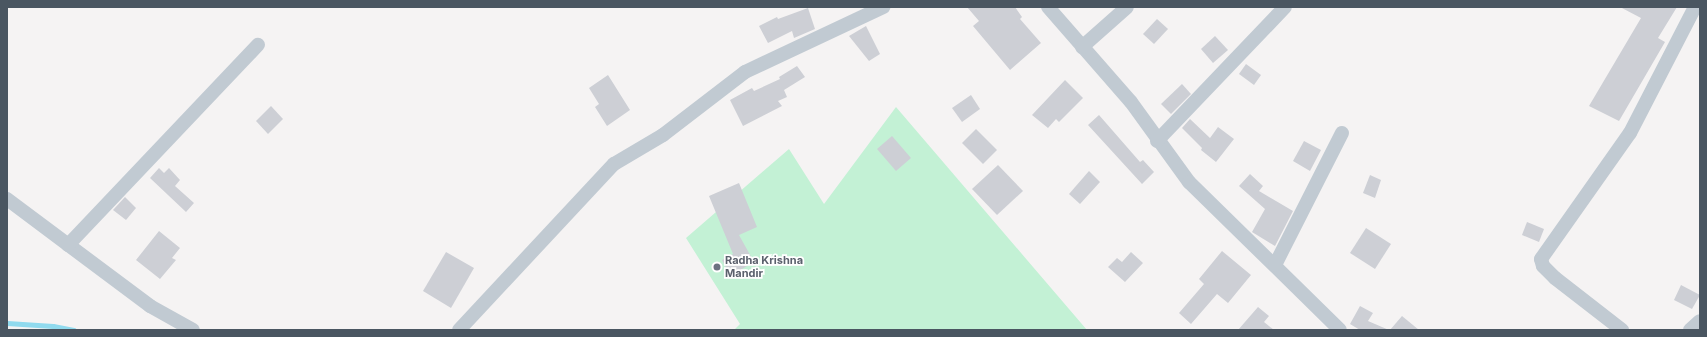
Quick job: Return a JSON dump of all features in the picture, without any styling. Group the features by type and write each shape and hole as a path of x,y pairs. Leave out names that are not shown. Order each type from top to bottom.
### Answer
{"street":[{"path":"459,330 614,164 663,135 745,72 883,7"},
{"path":"1048,7 1131,102 1158,142 1189,182 1275,265 1285,278 1304,293 1340,330"},
{"path":"1082,47 1126,7"},
{"path":"1158,142 1285,7"},
{"path":"1622,330 1556,278 1543,266 1541,259 1630,133 1695,7"},
{"path":"68,245 258,45"},
{"path":"1275,265 1342,133"},
{"path":"7,199 150,306 193,330"},
{"path":"1690,330 1700,321"}],"green space":[{"path":"896,107 1087,330 734,330 740,324 686,238 789,149 824,204"}],"building":[{"path":"967,7 1015,7 1022,17 1020,19 1041,43 1010,70 973,26 979,21"},
{"path":"1620,7 1677,7 1658,38 1665,42 1619,121 1589,106 1641,18"},
{"path":"808,8 815,29 794,38 792,31 768,43 759,26 777,17 778,19"},
{"path":"1157,19 1168,29 1154,44 1143,34"},
{"path":"866,26 880,54 869,61 849,36"},
{"path":"1215,36 1228,50 1213,63 1201,49"},
{"path":"1246,64 1261,75 1254,85 1239,74"},
{"path":"797,66 805,77 784,90 787,97 778,101 782,106 743,126 730,100 752,88 754,91 780,79 779,77"},
{"path":"608,75 630,110 607,126 595,107 599,104 589,88"},
{"path":"1065,80 1083,98 1059,122 1056,119 1048,128 1032,115"},
{"path":"1182,84 1191,94 1171,114 1161,104"},
{"path":"971,95 980,109 962,122 952,108"},
{"path":"271,106 283,119 268,134 256,121"},
{"path":"1099,115 1140,162 1143,160 1154,172 1142,184 1088,125"},
{"path":"1190,119 1210,138 1218,127 1234,139 1216,162 1201,150 1202,148 1182,128"},
{"path":"976,129 997,150 983,164 962,143"},
{"path":"892,136 911,158 896,171 877,149"},
{"path":"1304,141 1321,150 1310,171 1293,161"},
{"path":"998,165 1023,191 997,215 972,189"},
{"path":"159,168 164,173 169,168 180,180 175,186 194,203 186,212 150,178"},
{"path":"1089,171 1100,182 1080,204 1069,194"},
{"path":"1250,174 1263,186 1259,191 1293,211 1275,246 1252,232 1265,209 1239,186"},
{"path":"1370,175 1381,180 1375,198 1363,193"},
{"path":"739,183 757,227 739,235 754,262 730,276 722,260 733,254 709,196"},
{"path":"125,197 136,208 126,220 113,210"},
{"path":"1527,222 1544,229 1539,242 1522,235"},
{"path":"1366,228 1391,244 1375,269 1350,253"},
{"path":"159,231 180,248 172,258 176,260 160,279 136,260"},
{"path":"1222,251 1251,275 1228,303 1217,294 1191,324 1179,313 1204,284 1199,279"},
{"path":"446,252 474,268 451,308 423,291"},
{"path":"1131,252 1143,263 1125,282 1108,267 1117,258 1122,262"},
{"path":"1681,285 1700,295 1692,309 1674,300"},
{"path":"1360,306 1373,313 1368,321 1389,330 1360,330 1350,324"},
{"path":"1258,307 1269,316 1264,322 1274,330 1238,330"},
{"path":"1402,316 1419,330 1390,330"}],"waterway":[{"path":"7,323 53,326 74,330"}],"place":[{"name":"Radha Krishna Mandir","path":"717,267"}]}
